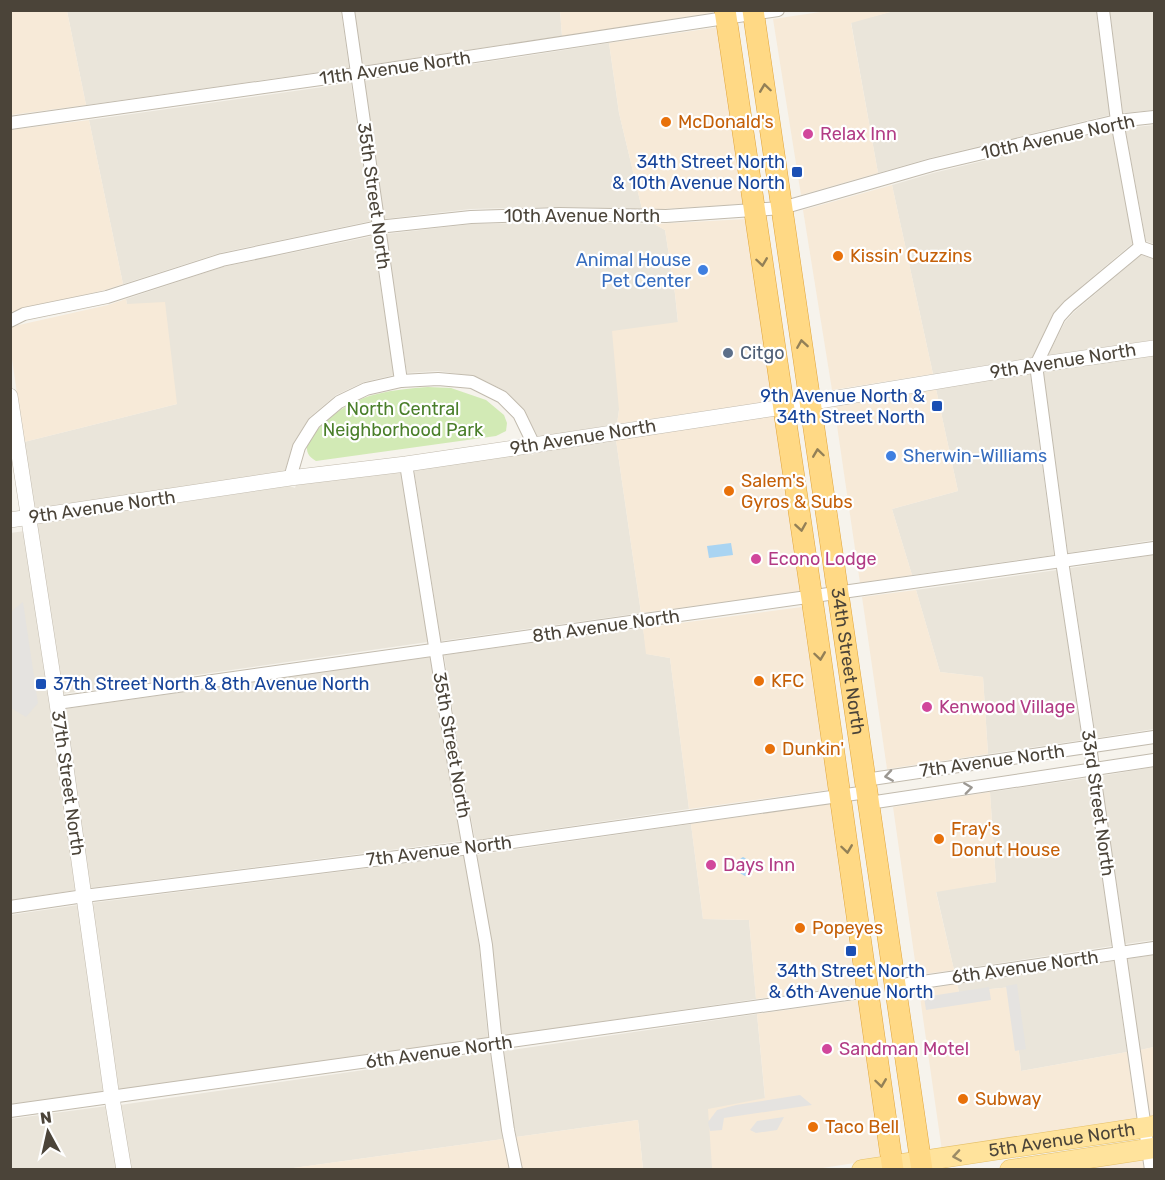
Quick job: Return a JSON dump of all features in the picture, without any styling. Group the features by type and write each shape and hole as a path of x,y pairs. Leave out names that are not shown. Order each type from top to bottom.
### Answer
{"highway":[{"name":"34th Street North","path":"754,12 921,1166"},
{"name":"34th Street North","path":"726,14 893,1167"}],"main road":[{"name":"5th Avenue North","path":"862,1170 921,1166 1150,1127"},
{"name":"5th Avenue North","path":"1010,1170 1151,1149"}],"street":[{"name":"35th Street North","path":"348,10 401,381"},
{"name":"11th Avenue North","path":"10,123 356,74 726,14 778,10"},
{"path":"1103,10 1118,121 1140,247"},
{"name":"10th Avenue North","path":"10,321 24,314 106,297 222,260 378,227 471,217 559,214 662,216 782,208 932,165 1118,121 1155,117"},
{"path":"1140,247 1155,252"},
{"path":"1036,365 1059,317 1140,247"},
{"name":"9th Avenue North","path":"10,520 534,445 1155,348"},
{"name":"33rd Street North","path":"1036,365 1062,561 1120,953 1150,1127 1151,1170"},
{"path":"291,478 299,447 314,423 339,402 366,389 401,381 438,379 472,382 502,397 519,414 534,445"},
{"name":"37th Street North","path":"10,396 57,703 123,1170"},
{"name":"35th Street North","path":"406,464 451,747 486,945 496,1044 516,1170"},
{"name":"8th Avenue North","path":"57,703 1155,548"},
{"name":"7th Avenue North","path":"10,907 470,848 840,796 1090,746 1155,737"},
{"name":"7th Avenue North","path":"867,791 1094,770 1155,760"},
{"name":"6th Avenue North","path":"895,986 1155,948"},
{"name":"6th Avenue North","path":"10,1111 868,991"}],"shaded area":[{"path":"11,10 67,11 86,105 11,115"},
{"path":"717,10 717,12 562,36 560,11"},
{"path":"67,11 341,11 349,68 86,105"},
{"path":"354,11 560,11 562,36 362,66"},
{"path":"827,11 894,11 851,23 878,173 801,195 773,19"},
{"path":"894,11 1096,11 1110,115 930,158 878,173 851,22"},
{"path":"1110,11 1154,11 1154,110 1123,113"},
{"path":"719,27 745,204 642,209 619,113 609,43"},
{"path":"609,43 619,113 642,209 559,207 471,209 384,219 364,81"},
{"path":"351,83 371,221 220,253 123,284 89,120"},
{"path":"89,120 123,284 11,312 11,130"},
{"path":"1154,125 1154,244 1146,241 1125,128"},
{"path":"1112,130 1133,243 1065,300 1055,312 1032,358 933,374 892,185"},
{"path":"892,185 933,374 832,390 803,210"},
{"path":"747,219 773,401 617,424 619,410 612,331 678,322 665,230 654,224"},
{"path":"559,222 654,224 665,230 678,323 619,410 617,424 538,437 525,411 506,391 474,376 438,371 407,373 386,234 472,224"},
{"path":"373,236 394,375 364,382 336,395 310,417 294,442 285,471 35,509 24,442 177,404 126,299 223,267"},
{"path":"1141,255 1154,259 1154,340 1048,355 1065,322 1074,312"},
{"path":"126,299 127,304 165,302 177,404 24,442 11,352 10,327"},
{"path":"1154,355 1154,540 1068,553 1043,371"},
{"path":"1030,373 1054,555 912,575 892,509 958,491 936,389"},
{"path":"936,389 958,491 892,509 912,575 860,583 834,405"},
{"path":"775,415 800,592 641,613 616,440"},
{"path":"616,440 641,613 441,641 414,470 531,453 532,455 537,452"},
{"path":"401,472 428,642 62,694 37,524 290,486 295,488 296,485"},
{"path":"25,531 76,890 11,900 10,533"},
{"path":"1154,555 1154,729 1096,738 1070,568"},
{"path":"1057,570 1082,740 988,754 983,677 940,672 916,590"},
{"path":"916,590 940,672 983,677 988,754 887,769 862,597"},
{"path":"23,602 38,703 26,717 11,708 10,703 11,612"},
{"path":"802,607 828,790 689,809 670,658 646,654 643,628"},
{"path":"643,628 647,654 670,658 689,809 475,840 444,655"},
{"path":"430,657 461,841 89,888 64,709"},
{"path":"1154,767 1154,940 1125,944 1101,776"},
{"path":"1088,778 1112,946 954,970 936,891 996,882 990,792"},
{"path":"990,792 996,882 936,892 954,970 917,975 893,807"},
{"path":"830,804 855,985 756,999 749,920 703,919 691,824"},
{"path":"691,824 703,919 749,920 756,999 502,1036 492,945 477,855"},
{"path":"464,856 479,946 488,1038 117,1090 91,903"},
{"path":"78,905 104,1092 11,1104 10,915"},
{"path":"1154,955 1154,1047 1140,1050 1127,959"},
{"path":"1114,961 1127,1052 1021,1071 1012,987 959,992 957,984"},
{"path":"957,984 959,992 1012,987 1021,1071 1127,1052 1137,1121 942,1151 919,990"},
{"path":"1017,984 1026,1049 1015,1051 1006,986"},
{"path":"989,987 991,1000 926,1010 924,997"},
{"path":"858,1000 880,1159 810,1170 704,1170 712,1168 708,1109 765,1098 757,1014"},
{"path":"757,1014 765,1099 712,1168 704,1170 643,1169 638,1120 516,1137 504,1051"},
{"path":"1154,1047 1154,1118 1150,1119 1140,1050"},
{"path":"490,1052 503,1139 286,1169 130,1169 120,1105"},
{"path":"800,1095 812,1105 724,1118 722,1130 710,1131 708,1122 717,1110"},
{"path":"107,1106 117,1169 11,1169 10,1119"},
{"path":"784,1117 777,1130 756,1133 750,1130 757,1121"},
{"path":"638,1120 643,1169 522,1169 516,1137"},
{"path":"503,1139 509,1169 286,1169"},
{"path":"1142,1157 1144,1169 1061,1170"}],"green space":[{"name":"North Central Neighborhood Park","path":"428,387 451,388 486,400 504,415 507,423 506,431 496,436 316,461 308,453 309,440 318,428 350,404 383,393"}],"water":[{"path":"731,543 733,555 709,558 707,546"},
{"path":"743,857 750,866 745,876 738,872 736,866 738,860"}],"place":[{"name":"McDonald's","path":"666,122"},
{"name":"Relax Inn","path":"808,134"},
{"name":"34th Street North & 10th Avenue North","path":"797,172"},
{"name":"Kissin' Cuzzins","path":"838,256"},
{"name":"Animal House Pet Center","path":"703,270"},
{"name":"Citgo","path":"728,353"},
{"name":"9th Avenue North & 34th Street North","path":"937,406"},
{"name":"Sherwin-Williams","path":"891,456"},
{"name":"Salem's Gyros & Subs","path":"729,491"},
{"name":"Econo Lodge","path":"756,559"},
{"name":"KFC","path":"759,681"},
{"name":"37th Street North & 8th Avenue North","path":"41,684"},
{"name":"Kenwood Village","path":"927,707"},
{"name":"Dunkin'","path":"770,749"},
{"name":"Fray's Donut House","path":"939,839"},
{"name":"Days Inn","path":"711,865"},
{"name":"Popeyes","path":"800,928"},
{"name":"34th Street North & 6th Avenue North","path":"851,951"},
{"name":"Sandman Motel","path":"827,1049"},
{"name":"Subway","path":"963,1099"},
{"name":"Taco Bell","path":"813,1127"}]}
